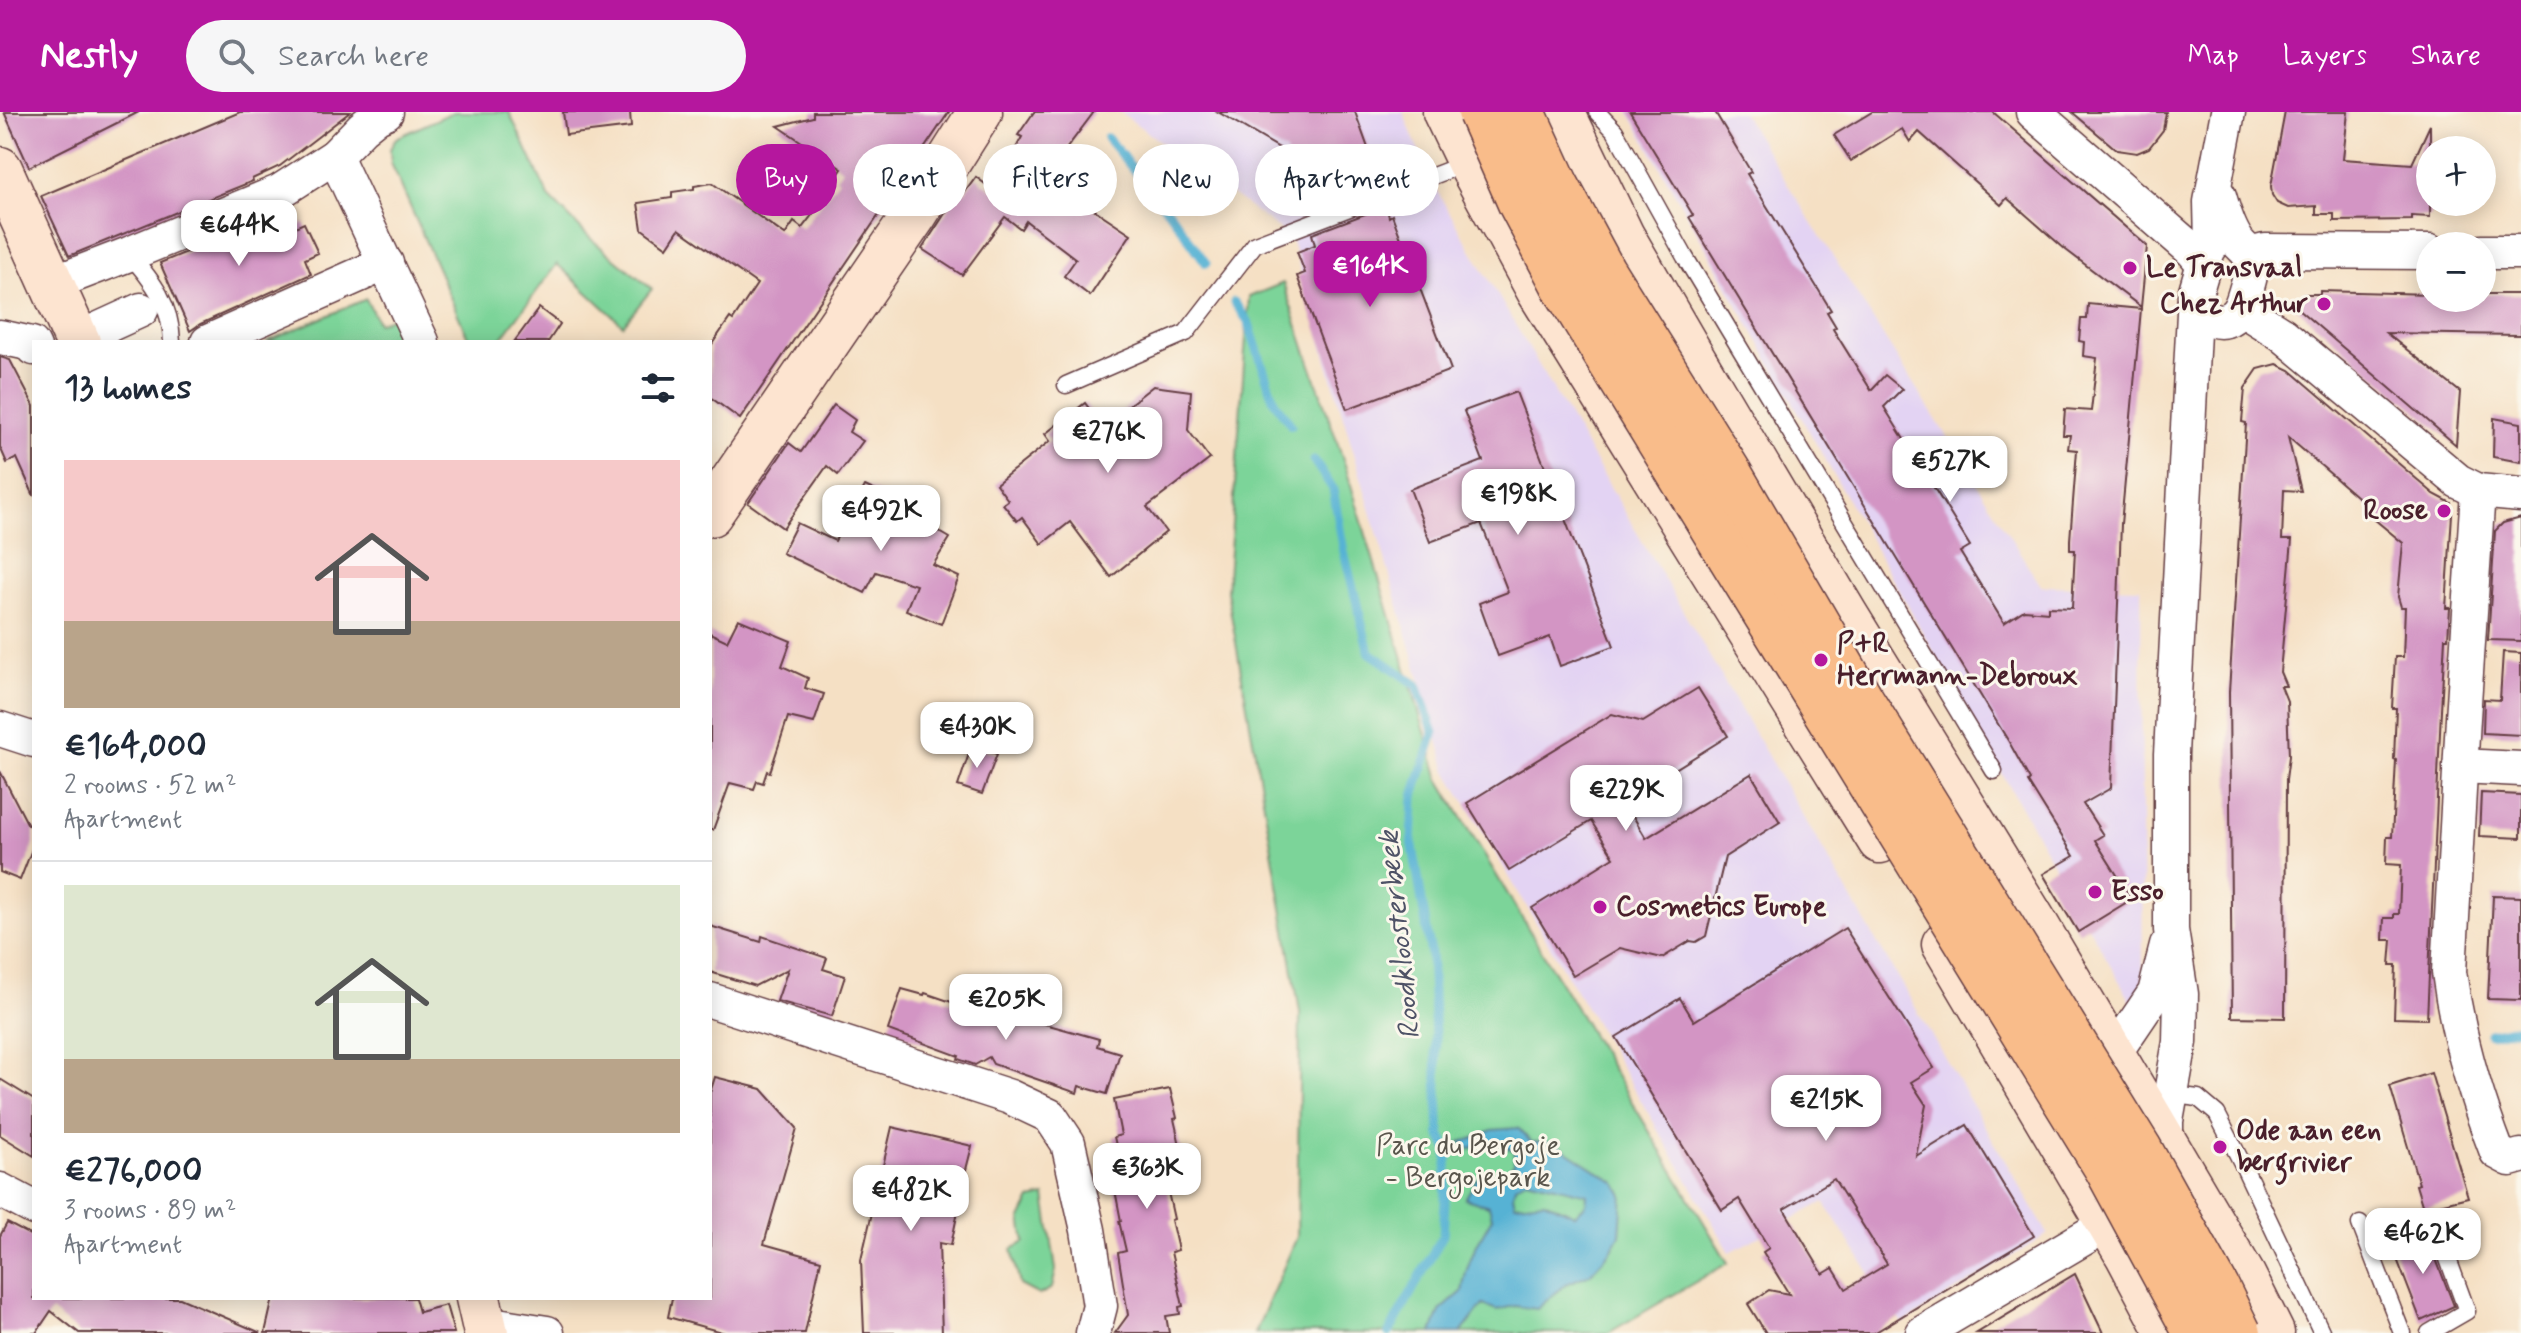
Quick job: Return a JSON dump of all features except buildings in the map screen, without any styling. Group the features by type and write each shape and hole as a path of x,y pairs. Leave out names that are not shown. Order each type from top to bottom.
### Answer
{"highway":[{"path":"1480,112 1520,203 1566,290 2107,1169 2196,1333"},
{"path":"1523,112 1556,184 1603,271 1730,474 1863,702 2139,1148 2239,1333"}],"main road":[{"path":"712,511 916,213 980,112"},
{"path":"1445,112 1539,291 1947,949 2109,1223 2169,1333"},
{"path":"1564,112 1622,236 1693,358 2139,1080 2166,1145 2244,1277 2272,1333"},
{"path":"0,169 9,216 51,284 47,339"},
{"path":"2065,1148 2139,1080"}],"street":[{"path":"51,284 279,192 335,156 362,128 386,112"},
{"path":"2033,112 2183,243 2226,251 2416,252"},
{"path":"2139,1080 2180,1042 2181,994 2171,930 2171,754 2178,575 2195,300 2226,251 2211,202 2228,112"},
{"path":"335,156 421,340"},
{"path":"2192,370 2231,314 2252,262 2226,251"},
{"path":"2496,252 2521,252"},
{"path":"213,340 386,263"},
{"path":"2195,300 2206,318 2231,314 2282,334 2458,481 2478,491 2521,495"},
{"path":"47,339 141,310"},
{"path":"2478,491 2449,972 2464,1044 2497,1152 2510,1159 2521,1156"},
{"path":"0,729 32,739"},
{"path":"2460,766 2521,769"},
{"path":"2139,1080 2155,993 2171,930"},
{"path":"712,1001 996,1092 1050,1116 1068,1143 1088,1230 1100,1306 1093,1333"},
{"path":"1928,1330 2109,1223"},
{"path":"483,1318 547,1333"}],"lane":[{"path":"1597,112 1615,131 1685,257 1994,771"},
{"path":"1066,385 1186,333 1255,244 1469,162"},
{"path":"129,254 163,299 171,324 172,340"},
{"path":"2139,1080 2198,1098 2217,1114 2322,1333"},
{"path":"2360,1224 2402,1333"},
{"path":"2429,1333 2467,1311 2440,1237"}],"shaded area":[{"path":"1120,112 1403,112 1416,144 1255,144 1255,211 1239,200 1239,144 1163,144"},
{"path":"1629,112 1742,112 2041,586 2141,588 2143,1023"},
{"path":"1439,195 2048,1234 1902,1324 1824,1202 1730,1252 1447,771 1291,238 1261,216 1439,216"}],"green space":[{"path":"453,112 509,112 549,197 591,239 652,289 623,325 557,264 500,340 469,340 391,163 390,149 396,138"},
{"name":"Parc du Bergoje - Bergojepark","path":"1283,283 1345,465 1439,779 1728,1263 1608,1333 1255,1333 1297,1237 1300,1012 1227,591 1249,297"},
{"path":"366,299 378,323 395,316 405,340 271,340"},
{"path":"1045,1196 1056,1270 1052,1288 1039,1295 1020,1285 1012,1249 1025,1242 1021,1219 1031,1199"}],"water":[{"path":"1518,1128 1531,1142 1553,1142 1616,1183 1623,1195 1620,1235 1611,1251 1590,1274 1566,1284 1537,1309 1514,1306 1497,1310 1483,1305 1461,1333 1432,1333 1440,1311 1462,1292 1473,1254 1492,1218 1489,1206 1465,1199 1477,1178 1491,1179 1514,1164 1514,1150 1486,1141 1470,1149 1460,1142 1492,1130","holes":["1527,1179 1587,1194 1586,1204 1575,1215 1545,1201 1515,1204 1513,1195 1515,1186"]}],"waterway":[{"name":"Roodkloosterbeek","path":"1107,138 1171,214 1206,263"},
{"name":"Roodkloosterbeek","path":"1234,302 1248,321 1274,401 1291,425"},
{"name":"Roodkloosterbeek","path":"1314,461 1333,489 1344,552 1369,652 1417,685 1434,733 1414,796 1412,841 1431,955 1440,1134 1448,1150 1443,1235 1389,1333"},
{"path":"2490,1034 2521,1027"}],"place":[{"name":"Le Transvaal","path":"2130,268"},
{"name":"Chez Arthur","path":"2324,304"},
{"name":"Roose","path":"2444,511"},
{"name":"P+R Herrmann-Debroux","path":"1821,660"},
{"name":"Esso","path":"2095,892"},
{"name":"Cosmetics Europe","path":"1600,907"},
{"name":"Ode aan een bergrivier","path":"2220,1147"}]}
